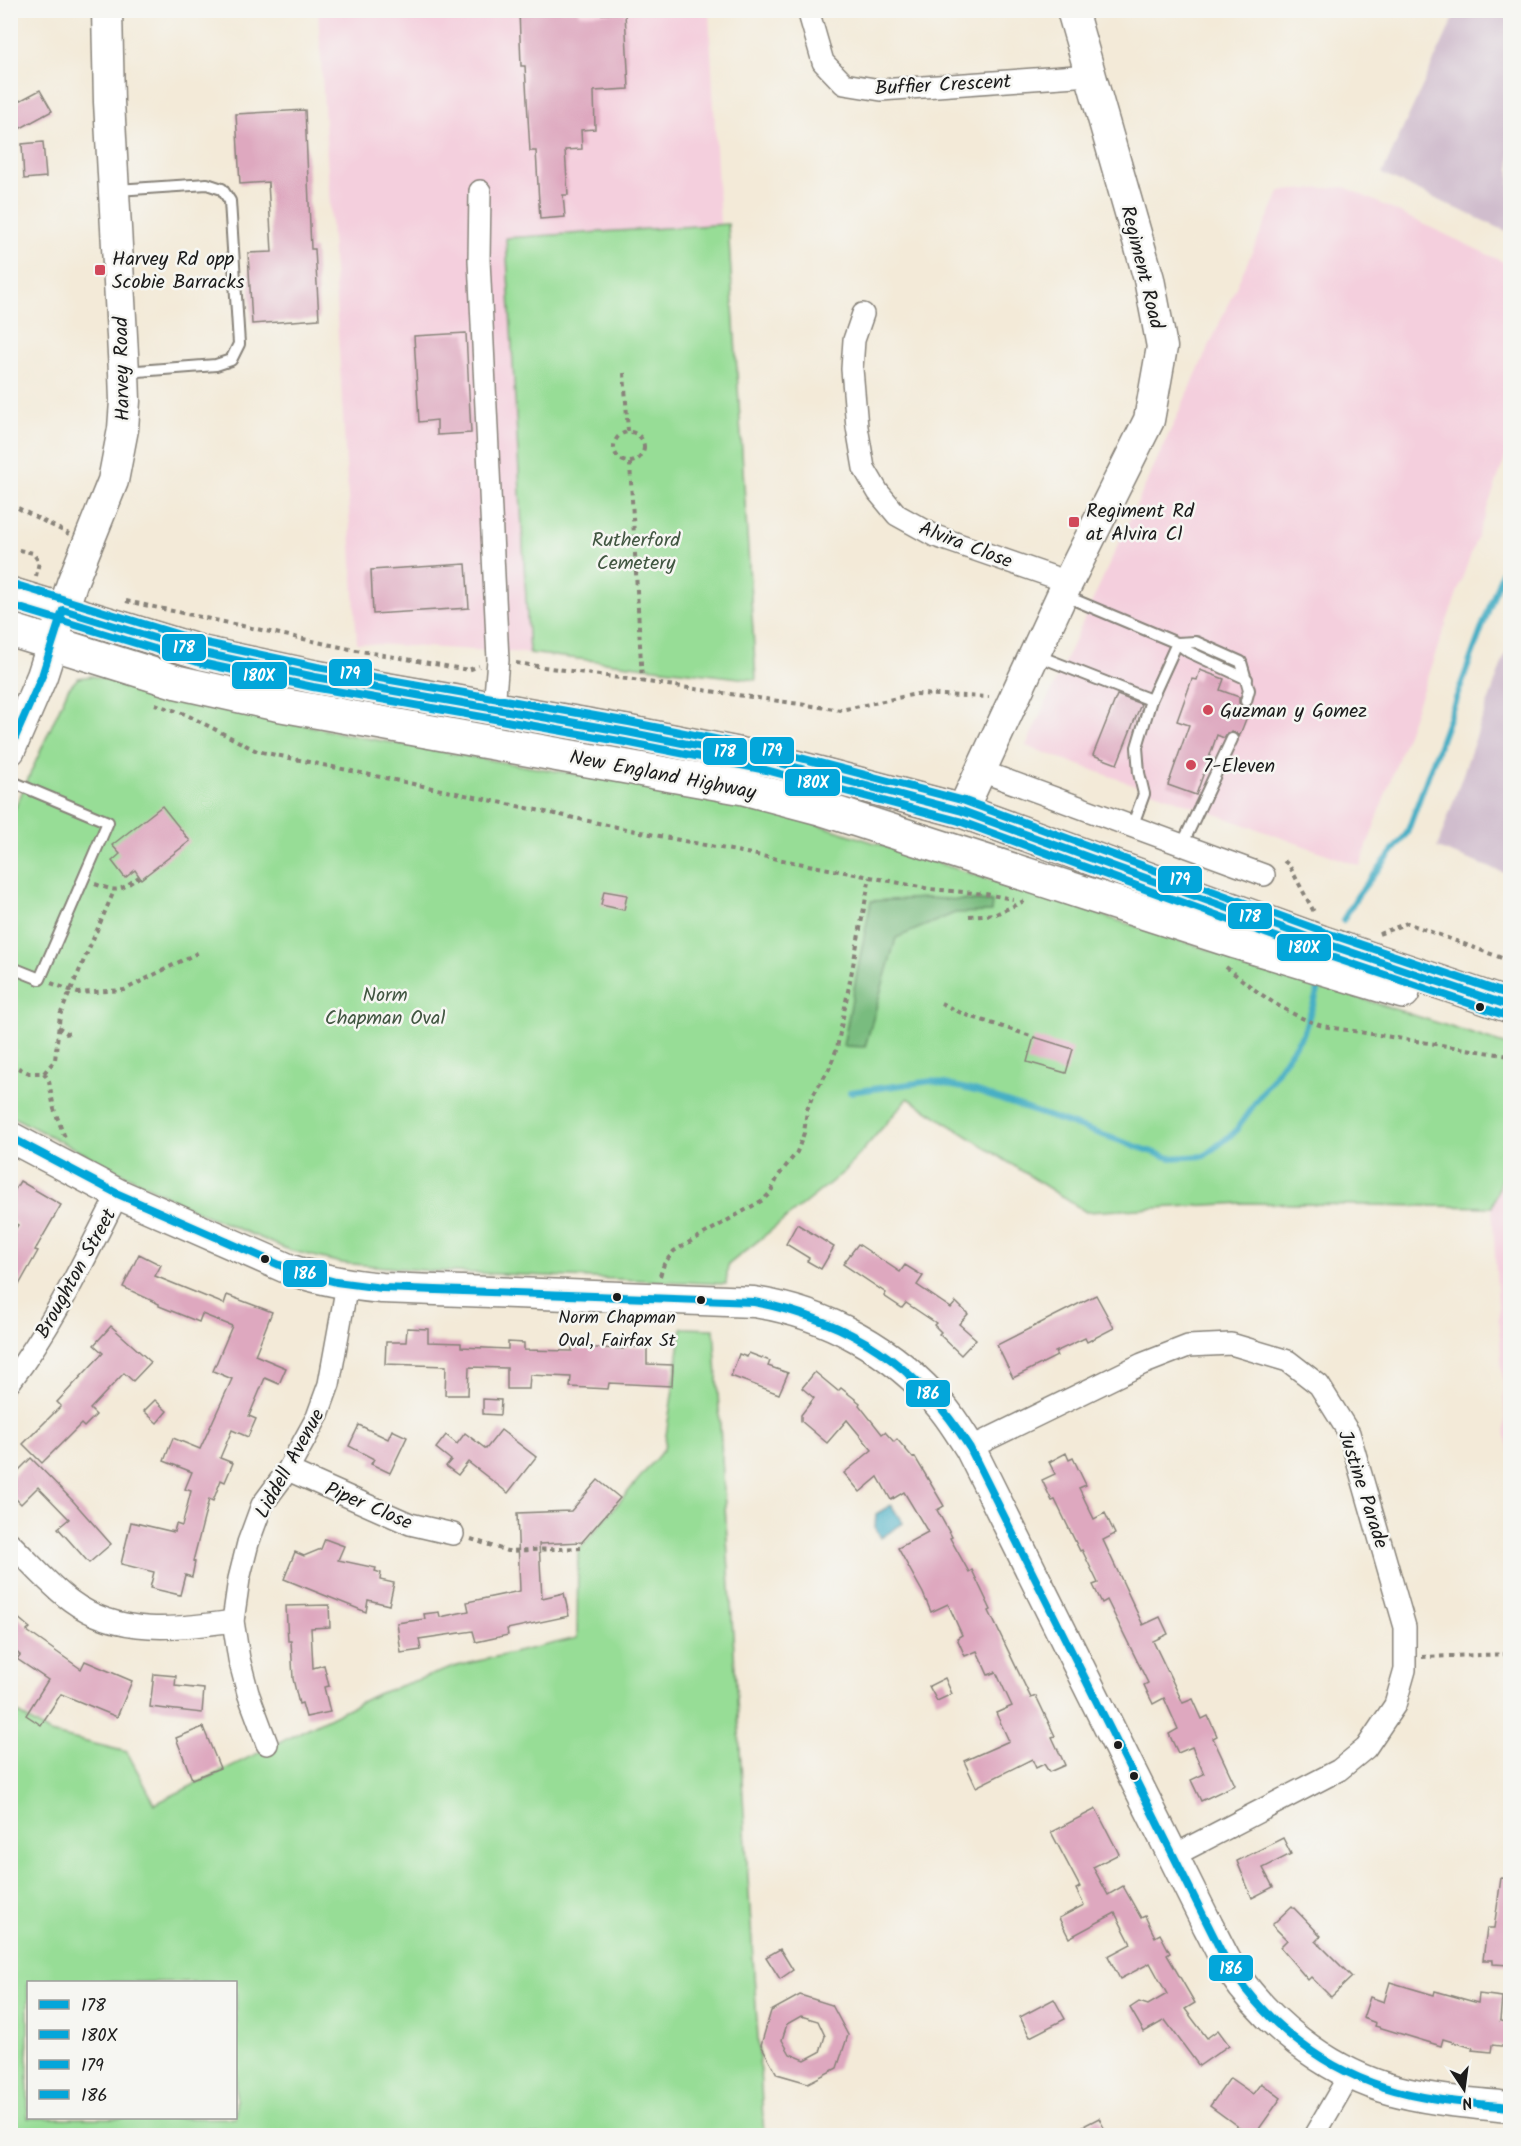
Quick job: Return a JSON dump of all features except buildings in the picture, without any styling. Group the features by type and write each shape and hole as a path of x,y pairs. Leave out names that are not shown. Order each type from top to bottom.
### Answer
{"highway":[{"name":"New England Highway","path":"23,587 63,610 203,653 768,760 962,811 1322,942 1510,1006"},
{"name":"New England Highway","path":"10,630 177,682 276,704 744,788 820,808 1236,942 1407,993 1510,1030"},
{"path":"446,736 483,719 494,707"},
{"path":"962,811 959,823 975,841 1050,867 1084,893"}],"street":[{"name":"Harvey Road","path":"10,750 42,676 63,610 113,480 117,463 125,401 109,102 107,10"},
{"name":"Buffier Crescent","path":"808,10 823,62 844,84 881,90 1090,75"},
{"name":"Regiment Road","path":"962,811 1066,589 1149,420 1162,347 1149,279 1072,10"},
{"path":"480,191 479,260 498,660 494,707"},
{"name":"Alvira Close","path":"863,314 854,339 852,369 856,427 864,468 878,492 897,515 935,536 1066,589"},
{"path":"981,771 1264,875"},
{"path":"10,1137 118,1194 291,1270 347,1285 742,1302 778,1306 829,1322 891,1359 943,1408 970,1448 1232,1971 1262,2008 1302,2043 1350,2074 1384,2087 1418,2095 1510,2108"},
{"name":"Broughton Street","path":"10,1382 23,1365 75,1278 118,1194"},
{"name":"Liddell Avenue","path":"267,1744 248,1693 239,1659 233,1621 248,1543 262,1505 288,1470 317,1417 329,1384 347,1285"},
{"name":"Justine Parade","path":"970,1448 1142,1364 1188,1346 1231,1344 1288,1361 1319,1385 1349,1433 1404,1617 1407,1657 1395,1705 1366,1748 1339,1770 1173,1856"},
{"name":"Piper Close","path":"288,1470 410,1524 453,1534"},
{"path":"10,1544 71,1601 99,1617 134,1627 171,1628 233,1621"},
{"path":"1314,2136 1350,2074"}],"lane":[{"path":"114,190 207,184 222,189 230,201 239,344 231,360 216,365 124,372"},
{"path":"1066,589 1127,622 1177,643 1196,642 1241,662 1249,690 1246,701"},
{"path":"1132,827 1144,794 1139,773 1137,747 1151,700 1177,643"},
{"path":"1035,655 1151,700"},
{"path":"1182,845 1232,739"},
{"path":"10,781 108,822 39,979 10,967"}],"path":[{"path":"624,373 628,432"},
{"path":"628,432 641,436 645,445 640,459 630,462 620,459 614,450 615,440 628,432"},
{"path":"630,462 642,681"},
{"path":"10,504 89,542"},
{"path":"10,548 33,553 39,562 23,587"},
{"path":"117,601 126,601 350,649 468,670 498,660 841,710 916,694 992,697 1013,705"},
{"path":"151,703 185,714 257,751 669,838 930,889 985,894 1035,904"},
{"path":"1284,861 1289,865 1318,922"},
{"path":"10,1064 29,1073 44,1073 55,1060 60,1015 114,891 140,877"},
{"path":"660,1277 664,1263 674,1251 763,1200 770,1193 779,1175 796,1152 804,1133 807,1110 812,1097 829,1069 837,1048 870,877"},
{"path":"84,880 114,891"},
{"path":"969,916 996,914 1024,901"},
{"path":"1371,937 1407,923 1510,961"},
{"path":"39,979 78,993 124,990 199,952"},
{"path":"1226,967 1256,992 1295,1016 1322,1026 1510,1056"},
{"path":"940,1003 963,1014 1034,1037"},
{"path":"58,1027 67,1034 68,1039"},
{"path":"44,1073 49,1081 54,1109 66,1140"},
{"path":"453,1534 507,1551 581,1548"},
{"path":"1407,1657 1510,1654"}],"shaded area":[{"path":"318,11 709,11 720,225 506,238 529,653 357,643"},
{"path":"1457,11 1510,11 1510,233 1382,174"},
{"path":"1345,187 1510,265 1510,444 1360,866 1026,746 1280,191"},
{"path":"1510,640 1510,875 1437,848"},
{"path":"1510,1153 1510,1455 1506,1438 1492,1207"}],"green space":[{"name":"Rutherford Cemetery","path":"728,224 756,680 529,653 506,238"},
{"name":"Norm Chapman Oval","path":"92,676 349,735 530,767 693,792 807,821 1510,1046 1510,1153 1492,1207 1243,1203 1086,1212 908,1098 845,1171 728,1265 726,1284 432,1271 341,1263 289,1250 198,1212 11,1116 11,817 68,689 78,678"},
{"path":"927,898 992,902 991,912 955,913 896,938 865,1047 843,1046 871,901"},
{"path":"682,1328 714,1329 764,2135 11,2135 10,1708 50,1733 127,1752 155,1804 377,1694 457,1666 577,1638 578,1551 664,1449"}],"water":[{"path":"891,1505 903,1523 881,1538 875,1527 876,1514"}],"waterway":[{"path":"1343,920 1358,895 1407,833 1510,551"},
{"path":"850,1092 932,1081 975,1091 1170,1158 1204,1156 1234,1133 1303,1034 1319,988"}],"transit line":[{"name":"179","path":"13,584 206,643 317,667 629,722 770,750 965,801 1324,932 1510,995"},
{"name":"180X","path":"10,605 201,663 313,687 625,742 766,770 959,821 1317,952 1507,1016"},
{"name":"178","path":"10,749 42,676 63,610 203,653 315,677 627,732 768,760 962,811 1321,942 1510,1006"},
{"name":"186","path":"10,1137 118,1194 291,1270 336,1282 382,1288 754,1302 789,1310 821,1321 851,1334 878,1351 928,1392 970,1448 1220,1949 1250,1994 1268,2015 1310,2051 1358,2077 1415,2095 1510,2107"}],"place":[{"name":"Harvey Rd opp Scobie Barracks","path":"100,270"},
{"name":"Regiment Rd at Alvira Cl","path":"1074,522"},
{"name":"Guzman y Gomez","path":"1208,710"},
{"name":"7-Eleven","path":"1191,765"},
{"name":"Norm Chapman Oval, Fairfax St","path":"617,1297"}]}
